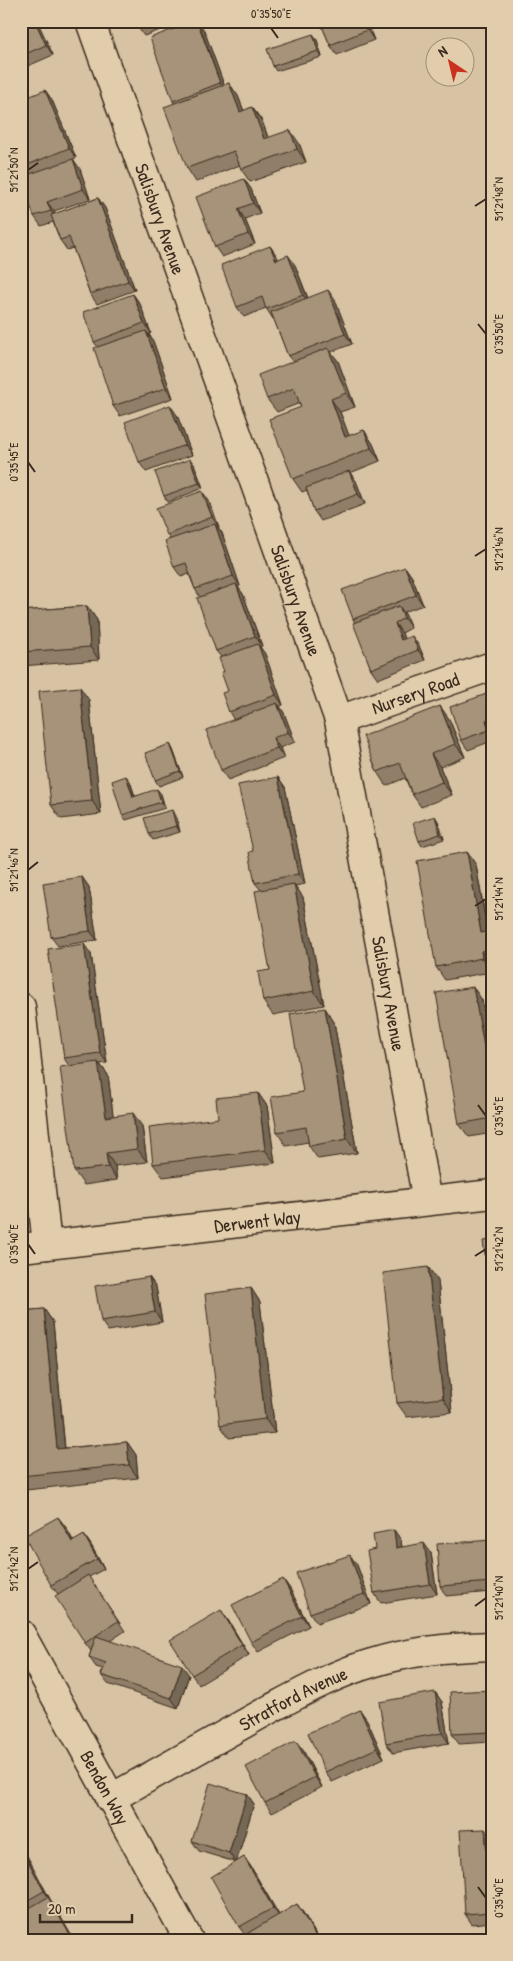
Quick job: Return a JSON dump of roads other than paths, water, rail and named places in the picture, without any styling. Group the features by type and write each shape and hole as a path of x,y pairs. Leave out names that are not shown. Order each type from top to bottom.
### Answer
{"street":[{"name":"Salisbury Avenue","path":"90,21 339,720 427,1201"},
{"name":"Nursery Road","path":"339,720 492,666"},
{"path":"21,1006 34,1247"},
{"name":"Derwent Way","path":"34,1247 492,1194"},
{"name":"Bendon Way","path":"21,1634 189,1940"},
{"name":"Stratford Avenue","path":"110,1799 255,1718 342,1674 392,1657 443,1649 492,1646"}]}
